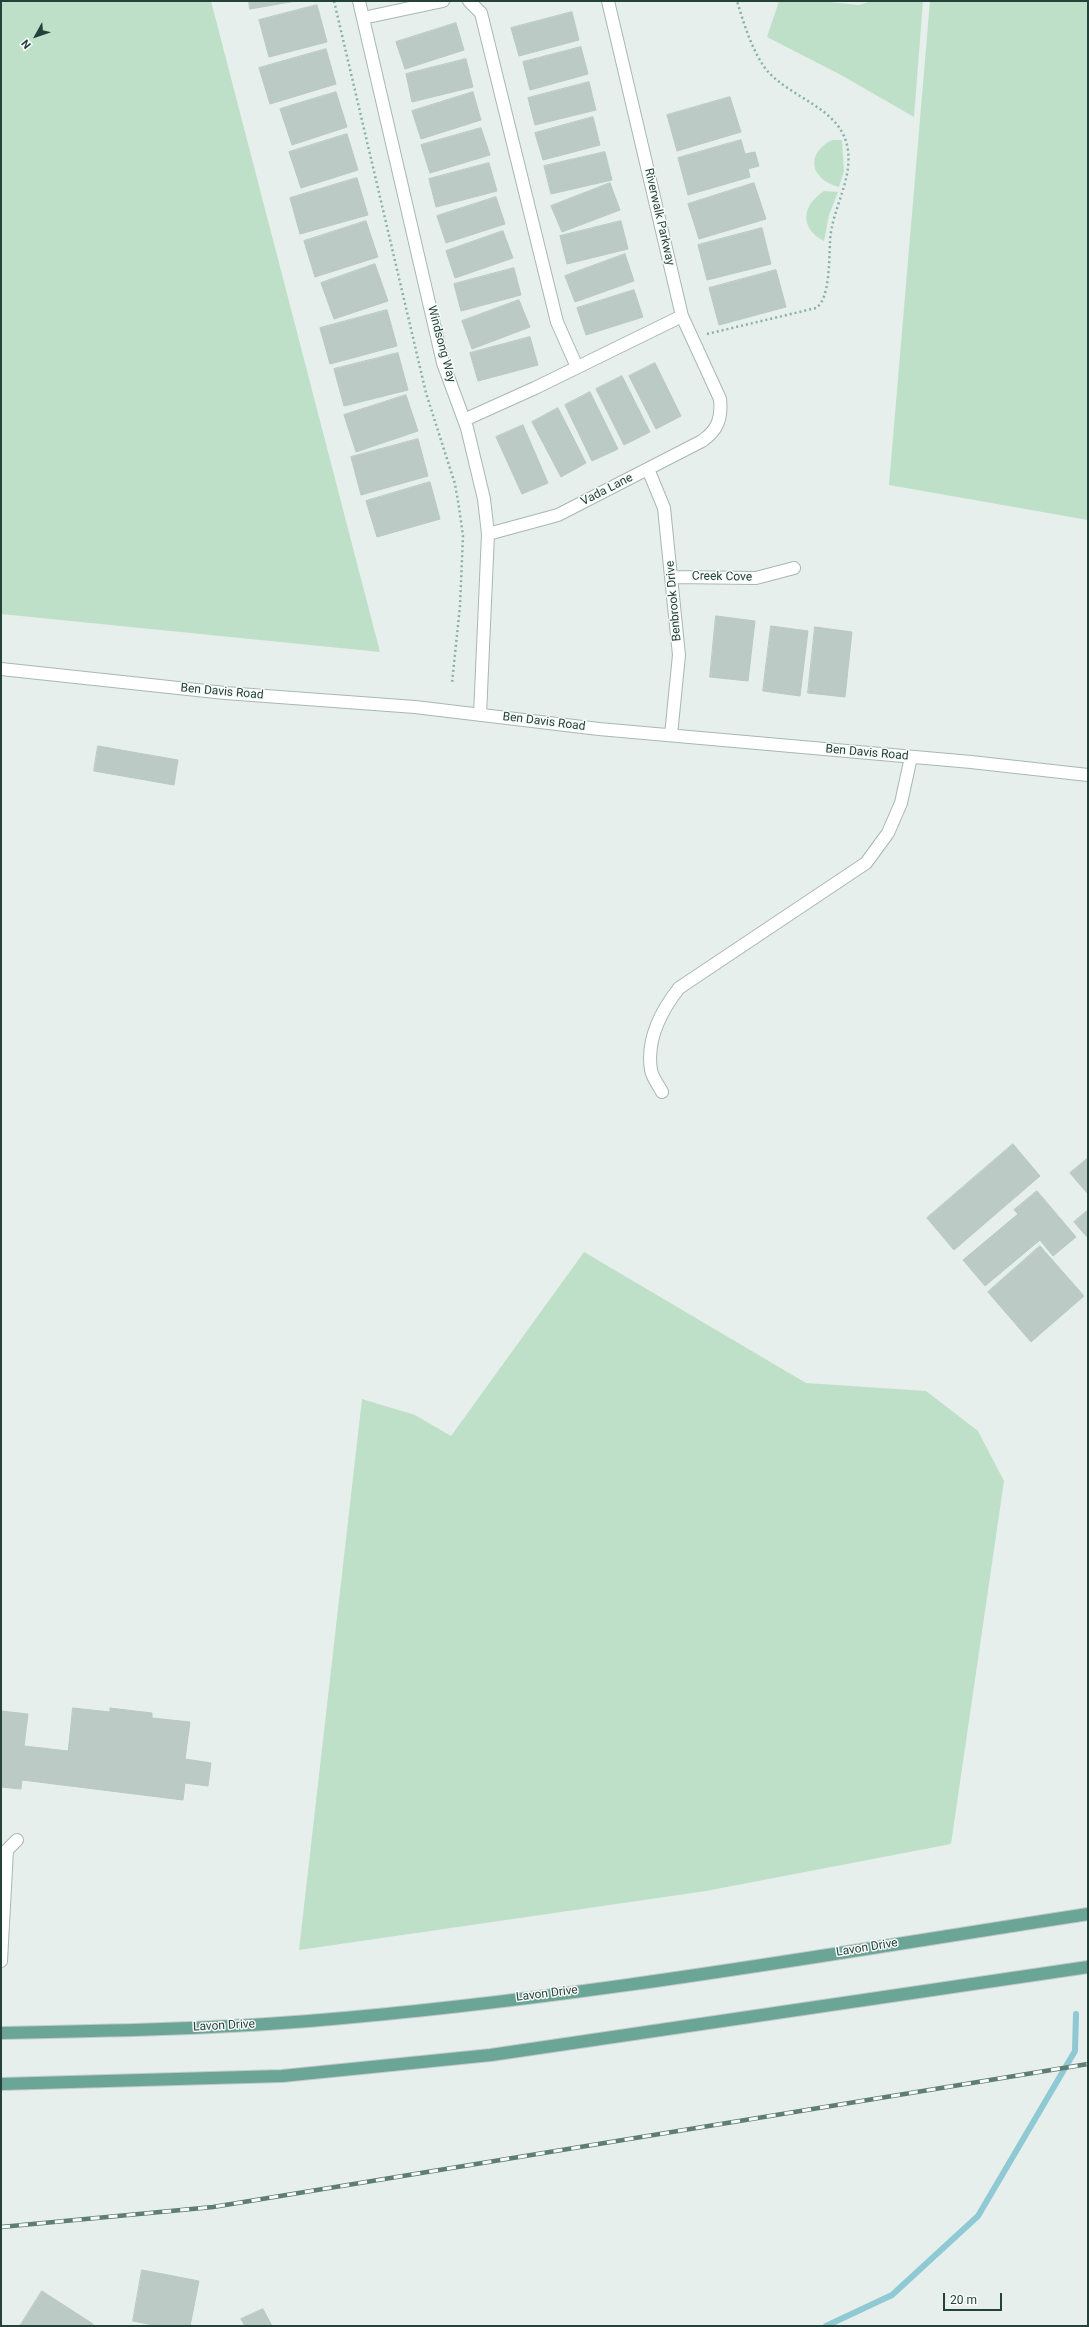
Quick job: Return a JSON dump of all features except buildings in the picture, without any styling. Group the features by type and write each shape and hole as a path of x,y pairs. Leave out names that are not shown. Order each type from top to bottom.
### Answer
{"main road":[{"name":"Lavon Drive","path":"1,2033 239,2026 312,2021 491,2002 687,1976 1088,1914"},
{"path":"1,2084 282,2076 491,2055 1088,1966"}],"street":[{"name":"Windsong Way","path":"360,1 443,363 464,420 484,499 488,534 480,715"},
{"path":"363,18 443,1"},
{"path":"469,1 481,13 557,322 577,367"},
{"name":"Riverwalk Parkway","path":"608,1 682,316 720,399 721,411 718,428"},
{"path":"464,420 682,316"},
{"name":"Vada Lane","path":"488,534 558,515 702,441 718,428"},
{"name":"Benbrook Drive","path":"648,469 664,508 679,654 671,735"},
{"name":"Creek Cove","path":"672,577 756,578 794,568"},
{"name":"Ben Davis Road","path":"1,669 225,693 415,707 671,735 1088,775"},
{"path":"662,1092 651,1071 651,1042 662,1010 679,988 866,863 888,833 901,803 911,757"},
{"path":"1,1961 7,1850 17,1840"}],"path":[{"path":"334,1 426,393 455,484 459,507 463,536 460,606 452,683"},
{"path":"704,334 816,308 822,304 826,292 830,233 849,166 844,134 835,122 820,108 787,88 766,69 753,48 738,1"}],"green space":[{"path":"1,1 211,1 380,652 1,614"},
{"path":"779,1 819,1 859,5 871,1 923,1 914,117 841,75 767,37"},
{"path":"930,1 1088,1 1088,520 889,485"},
{"path":"832,140 842,140 844,171 839,187 822,179 814,166 817,152"},
{"path":"824,191 838,192 829,215 824,241 810,230 806,216 811,203"},
{"path":"584,1252 806,1383 926,1391 978,1431 1004,1481 951,1844 706,1891 299,1950 362,1399 415,1415 451,1436"}],"waterway":[{"path":"826,2326 892,2295 978,2216 1075,2051 1076,2014"}],"railway":[{"path":"1,2227 213,2207 1088,2064"}]}
